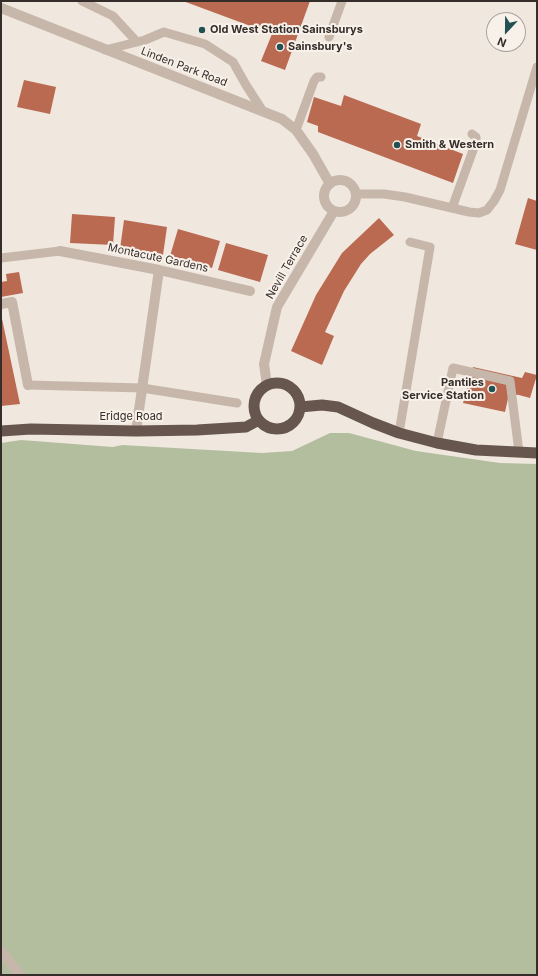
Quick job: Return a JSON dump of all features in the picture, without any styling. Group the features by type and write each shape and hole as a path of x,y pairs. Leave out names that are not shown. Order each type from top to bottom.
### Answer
{"highway":[{"path":"280,383 292,388 300,400 299,415 294,422 288,426 272,428 259,420 255,412 254,405 260,390 267,385 280,383"},
{"path":"300,407 322,405 338,407 372,423 399,433 436,443 476,450 537,452"},
{"name":"Eridge Road","path":"1,431 31,429 136,431 197,430 246,427 259,420"}],"street":[{"name":"Linden Park Road","path":"1,8 282,119 296,130 313,154 330,184"},
{"path":"338,180 348,182 352,185 356,194 355,200 350,209 345,212 339,212 329,208 324,198 326,188 330,184 338,180"},
{"name":"Nevill Terrace","path":"267,385 264,364 277,307 334,211"},
{"name":"Montacute Gardens","path":"60,251 160,270 250,291"},
{"path":"136,431 160,270"},
{"path":"1,304 12,302 28,385"},
{"path":"1,951 20,975"}],"lane":[{"path":"82,1 113,16 137,42"},
{"path":"329,37 342,1"},
{"path":"105,50 146,40 164,32 205,44 233,62 262,110"},
{"path":"356,194 384,194 405,197 479,213 486,210 500,190 537,67"},
{"path":"296,130 314,81 317,77 321,77"},
{"path":"452,208 476,142 476,138 472,134"},
{"path":"399,433 430,247 410,242"},
{"path":"1,258 60,251"},
{"path":"436,443 453,368 510,381 519,452"},
{"path":"28,385 142,388 237,403"}],"green space":[{"path":"330,433 349,433 416,451 500,463 537,464 537,975 1,975 1,443 21,440 113,447 122,445 262,453 292,451"}],"building":[{"name":"Sainsbury's","path":"183,1 310,1 285,70 261,61 272,34"},
{"path":"24,80 56,87 50,114 17,107"},
{"name":"Smith & Western","path":"344,95 421,124 417,136 463,154 453,183 318,132 318,126 307,122 314,97 341,106"},
{"path":"528,198 537,201 537,250 515,244"},
{"path":"72,214 115,217 113,245 70,243"},
{"path":"379,218 394,235 370,254 361,264 344,291 325,332 334,336 322,365 291,351 316,295 342,253"},
{"path":"124,220 167,227 163,255 120,249"},
{"path":"178,229 220,241 212,268 170,256"},
{"path":"226,243 268,255 260,282 218,270"},
{"path":"19,272 23,293 1,297 1,282 7,281 6,274"},
{"path":"1,314 20,404 1,406"},
{"path":"473,367 522,378 525,372 537,375 530,398 509,394 505,412 463,403"}],"place":[{"name":"Old West Station Sainsburys","path":"202,30"},
{"name":"Sainsbury's","path":"280,47"},
{"name":"Smith & Western","path":"397,145"},
{"name":"Pantiles Service Station","path":"492,389"}]}
